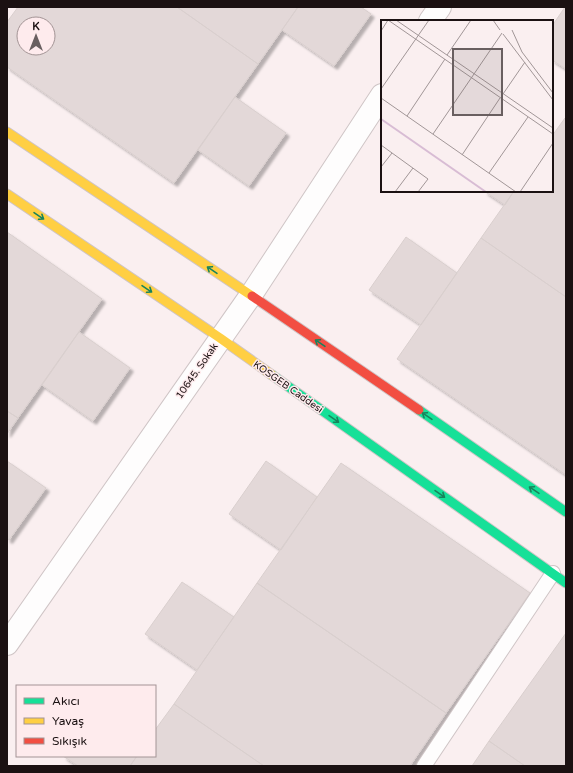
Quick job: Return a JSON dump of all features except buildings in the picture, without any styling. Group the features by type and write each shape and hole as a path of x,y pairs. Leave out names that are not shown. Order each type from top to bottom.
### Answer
{"main road":[{"path":"7,132 250,295 566,512"},
{"name":"KOSGEB Caddesi","path":"7,194 220,338 566,583"}],"street":[{"path":"431,20 440,7"},
{"name":"10645. Sokak","path":"7,644 250,295 381,97"}],"lane":[{"path":"424,766 553,574"}],"traffic: fast":[{"path":"272,375 566,583"},
{"path":"419,410 566,512"}],"traffic: slow":[{"path":"7,132 252,296"},
{"path":"7,194 220,338 272,375"}],"traffic: jam":[{"path":"252,296 419,410"}]}
